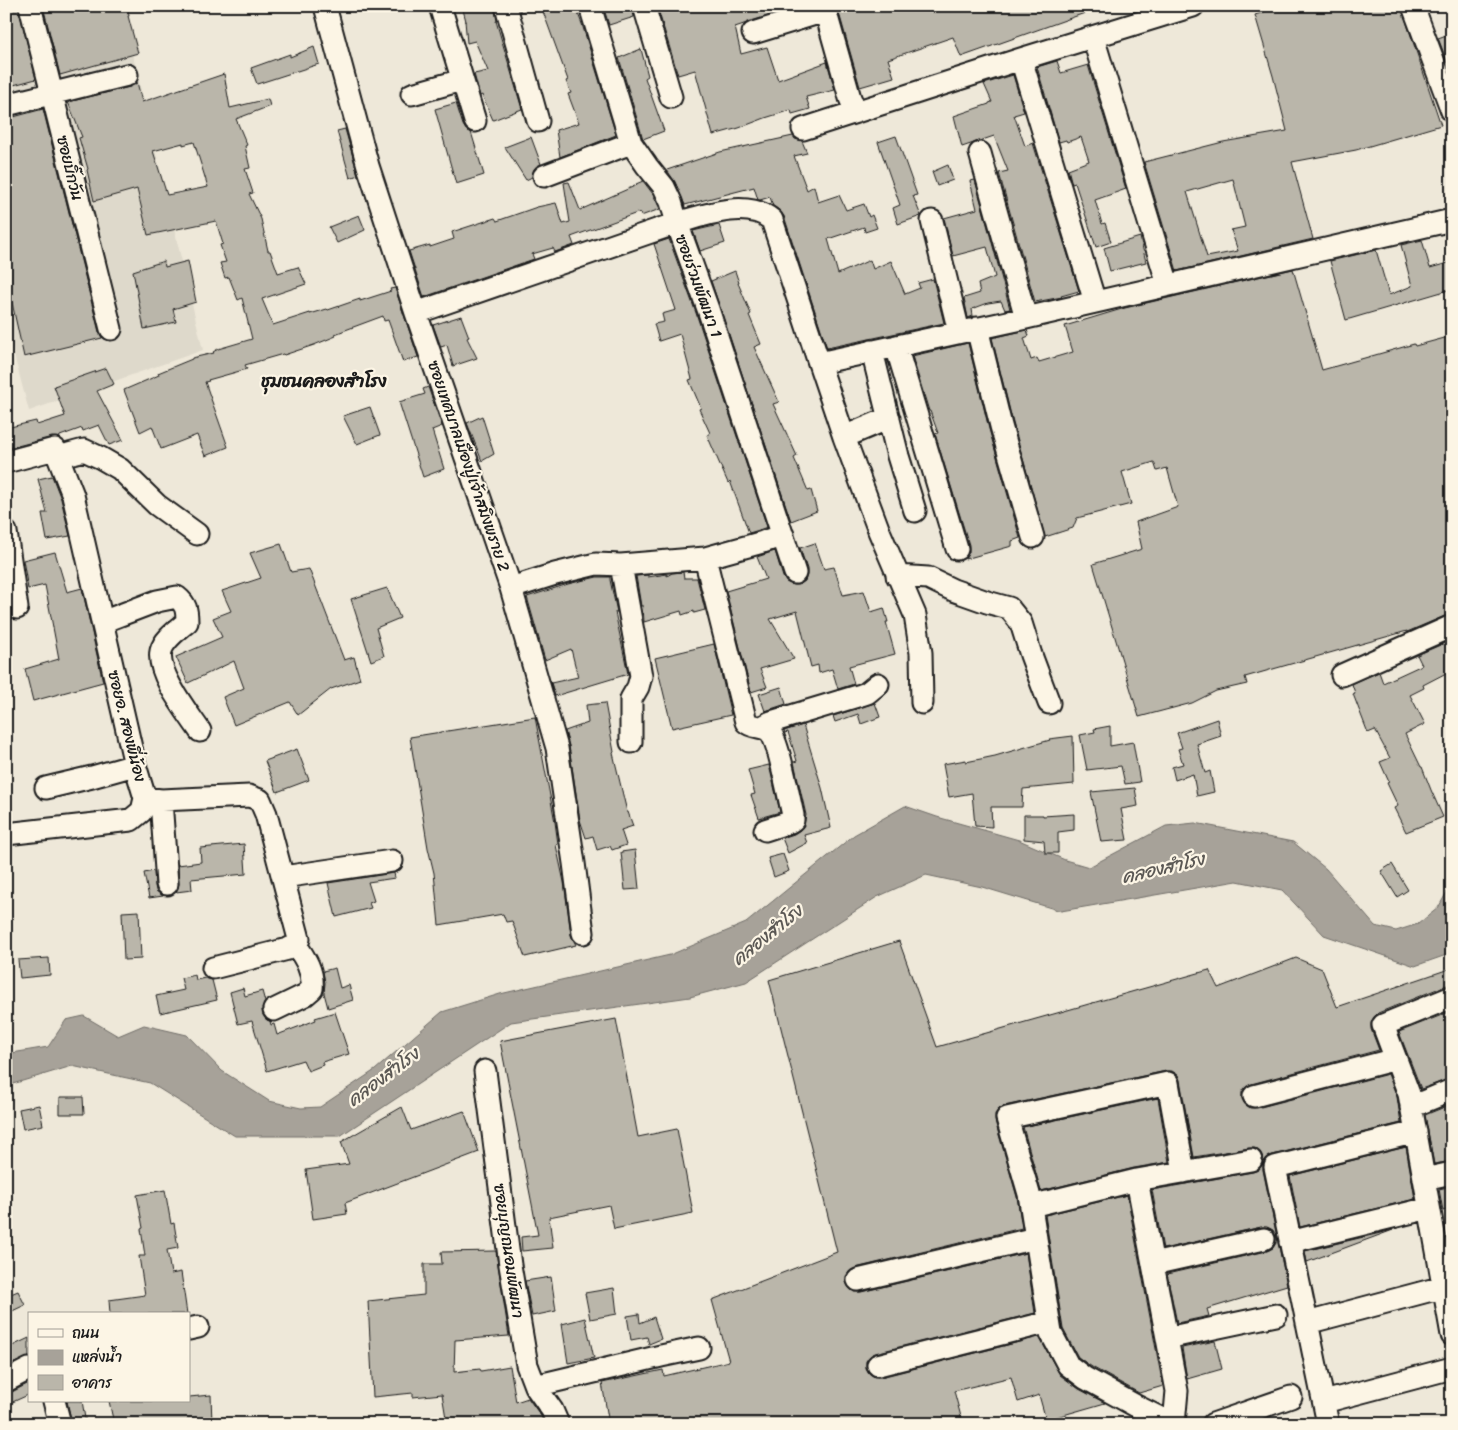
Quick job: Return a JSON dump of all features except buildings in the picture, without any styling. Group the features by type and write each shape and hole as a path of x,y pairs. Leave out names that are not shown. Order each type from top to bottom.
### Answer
{"street":[{"name":"ซอยบิ๊กวัน","path":"30,6 111,329"},
{"name":"ซอยเทศบาลเมืองปู่เจ้าสมิงพราย 2","path":"325,6 368,166 416,313 511,588 557,748 583,934"},
{"path":"440,6 475,120"},
{"path":"506,6 538,121"},
{"name":"ซอยร่วมพัฒนา 1","path":"590,6 631,143 664,186 671,202 795,573"},
{"path":"644,6 671,97"},
{"path":"804,130 853,106 1021,59 1193,6"},
{"path":"1413,6 1452,111"},
{"path":"753,33 824,8 853,106"},
{"path":"1094,37 1168,285"},
{"path":"1021,59 1095,302"},
{"path":"6,105 127,74"},
{"path":"412,94 462,80"},
{"path":"544,176 631,143"},
{"path":"980,152 1026,318"},
{"path":"416,313 677,222 715,211 750,210 765,214 772,220 844,438 897,576 915,615 921,653 922,703"},
{"path":"819,363 1026,318 1452,220"},
{"path":"932,221 1001,426 1033,537"},
{"path":"896,346 957,549"},
{"path":"872,350 898,456 915,511"},
{"path":"844,438 889,418"},
{"path":"6,462 55,449 59,458 84,450 120,469 158,505 197,534"},
{"name":"ซอยอ. สองพี่น้อง","path":"59,458 73,495 135,765 153,799 249,796 260,800 266,814 299,939 296,945"},
{"path":"6,532 17,608"},
{"path":"511,588 555,574 596,564 621,565 705,558 783,535"},
{"path":"705,558 746,722 752,726 768,730 776,741 793,815 790,822 765,830"},
{"path":"621,565 640,676 638,688 631,698 631,742"},
{"path":"897,576 928,578 953,590 1009,608 1021,623 1049,703"},
{"path":"102,622 157,601 177,597 185,604 187,622 171,637 162,650 161,663 173,692 200,731"},
{"path":"1342,676 1452,626"},
{"path":"762,727 771,722 867,693 878,684"},
{"path":"46,788 92,778 135,765"},
{"path":"6,834 131,820 153,799"},
{"path":"153,799 167,884"},
{"path":"283,877 392,861"},
{"path":"213,968 288,949 296,945 305,957 311,972 312,989 305,995 274,1010"},
{"path":"1452,997 1383,1025 1409,1094 1429,1208 1444,1250 1443,1286 1452,1332"},
{"path":"1254,1096 1396,1059"},
{"name":"ซอยบุญถนอมพัฒนา","path":"485,1071 510,1265 527,1365 535,1386 552,1410 558,1424"},
{"path":"1137,1180 1177,1391 1173,1424 1085,1378 1068,1365 1051,1333 1029,1194 1007,1118 1168,1083 1184,1172"},
{"path":"1411,1107 1452,1090"},
{"path":"1328,1424 1275,1167 1416,1132"},
{"path":"1031,1206 1137,1180 1251,1160"},
{"path":"1424,1179 1452,1173"},
{"path":"1290,1242 1429,1208"},
{"path":"858,1280 1036,1238"},
{"path":"1153,1264 1264,1239"},
{"path":"1307,1323 1443,1286"},
{"path":"1167,1338 1276,1315"},
{"path":"878,1365 1049,1322"},
{"path":"535,1386 699,1348"},
{"path":"1324,1402 1452,1368"},
{"path":"6,1380 28,1369"},
{"path":"1213,1424 1291,1397"},
{"path":"54,1402 60,1424"}],"shaded area":[{"path":"6,6 121,6 203,350 29,411 6,325"}],"water":[{"name":"คลองสำโรง","path":"905,806 1019,840 1065,860 1089,867 1166,826 1195,823 1293,842 1326,869 1375,926 1396,931 1418,924 1438,908 1452,883 1452,953 1415,966 1324,935 1282,890 1237,881 1061,911 982,887 926,875 877,897 746,982 690,997 511,1022 340,1136 235,1136 150,1083 72,1066 6,1086 6,1054 48,1047 66,1020 84,1016 118,1036 144,1025 187,1035 222,1071 269,1101 301,1108 320,1107 375,1070 442,1012 500,994 670,955 746,923 854,835"}],"district":[{"name":"ชุมชนคลองสำโรง","path":"324,381"}]}
